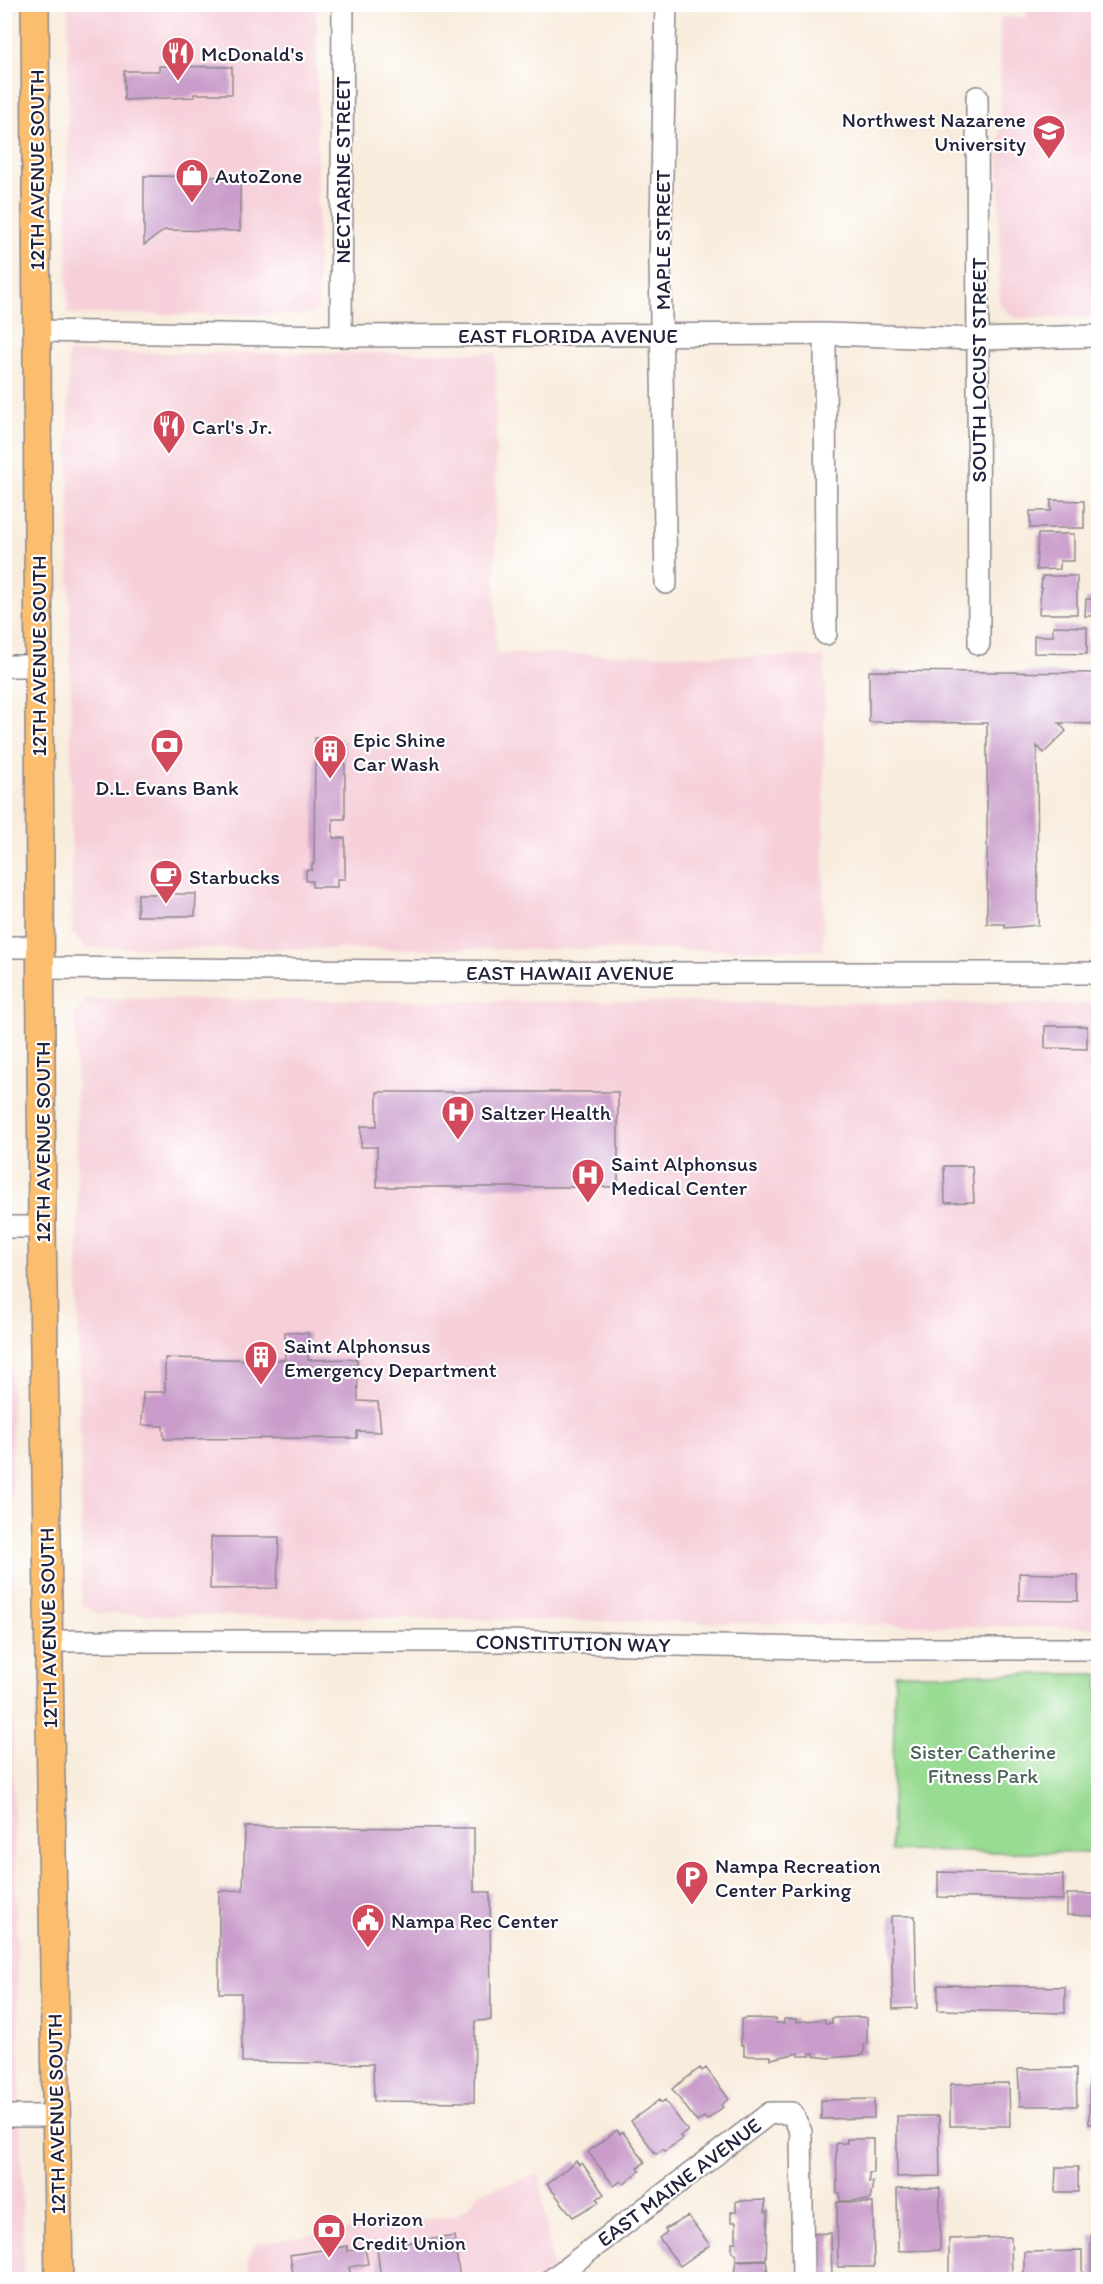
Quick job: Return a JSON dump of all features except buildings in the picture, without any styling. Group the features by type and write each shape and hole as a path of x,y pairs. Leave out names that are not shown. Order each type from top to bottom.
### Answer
{"main road":[{"name":"12TH AVENUE SOUTH","path":"35,4 42,1227 59,2280"}],"street":[{"name":"NECTARINE STREET","path":"341,336 342,4"},
{"name":"MAPLE STREET","path":"666,4 660,264 666,583"},
{"name":"SOUTH LOCUST STREET","path":"977,96 979,644"},
{"name":"EAST FLORIDA AVENUE","path":"37,331 341,336 825,334 978,339 1098,336"},
{"path":"825,334 826,634"},
{"path":"4,666 38,666"},
{"name":"EAST HAWAII AVENUE","path":"4,947 40,957 653,973 1098,973"},
{"path":"4,1227 42,1227"},
{"name":"CONSTITUTION WAY","path":"48,1641 502,1641 849,1649 1098,1648"},
{"name":"EAST MAINE AVENUE","path":"551,2280 770,2113 792,2113 801,2132 803,2280"},
{"path":"4,2116 57,2116"}],"shaded area":[{"path":"68,5 317,5 318,305 314,312 306,315 67,314"},
{"name":"Northwest Nazarene University","path":"1027,5 1098,5 1098,318 1014,318 999,303 1000,17 1027,17"},
{"path":"68,353 496,353 496,653 825,657 823,950 87,948 72,933"},
{"path":"5,686 7,1205 5,1205"},
{"name":"Saint Alphonsus Medical Center","path":"87,999 1098,1004 1098,1628 98,1614 82,1605 75,1014"},
{"path":"5,1259 11,1259 13,1776 24,2279 5,2280"},
{"path":"540,2174 554,2279 251,2279 248,2259 256,2243 455,2215 470,2206 478,2193"}],"green space":[{"name":"Sister Catherine Fitness Park","path":"895,1674 1098,1674 1098,1853 891,1851"}],"place":[{"name":"McDonald's","path":"178,82"},
{"name":"Northwest Nazarene University","path":"1049,160"},
{"name":"AutoZone","path":"192,204"},
{"name":"Carl's Jr.","path":"169,455"},
{"name":"D.L. Evans Bank","path":"167,774"},
{"name":"Epic Shine Car Wash","path":"330,780"},
{"name":"Starbucks","path":"166,905"},
{"name":"Saltzer Health","path":"458,1141"},
{"name":"Saint Alphonsus Medical Center","path":"588,1204"},
{"name":"Saint Alphonsus Emergency Department","path":"261,1386"},
{"name":"Nampa Recreation Center Parking","path":"692,1906"},
{"name":"Nampa Rec Center","path":"368,1949"},
{"name":"Horizon Credit Union","path":"329,2259"}]}
